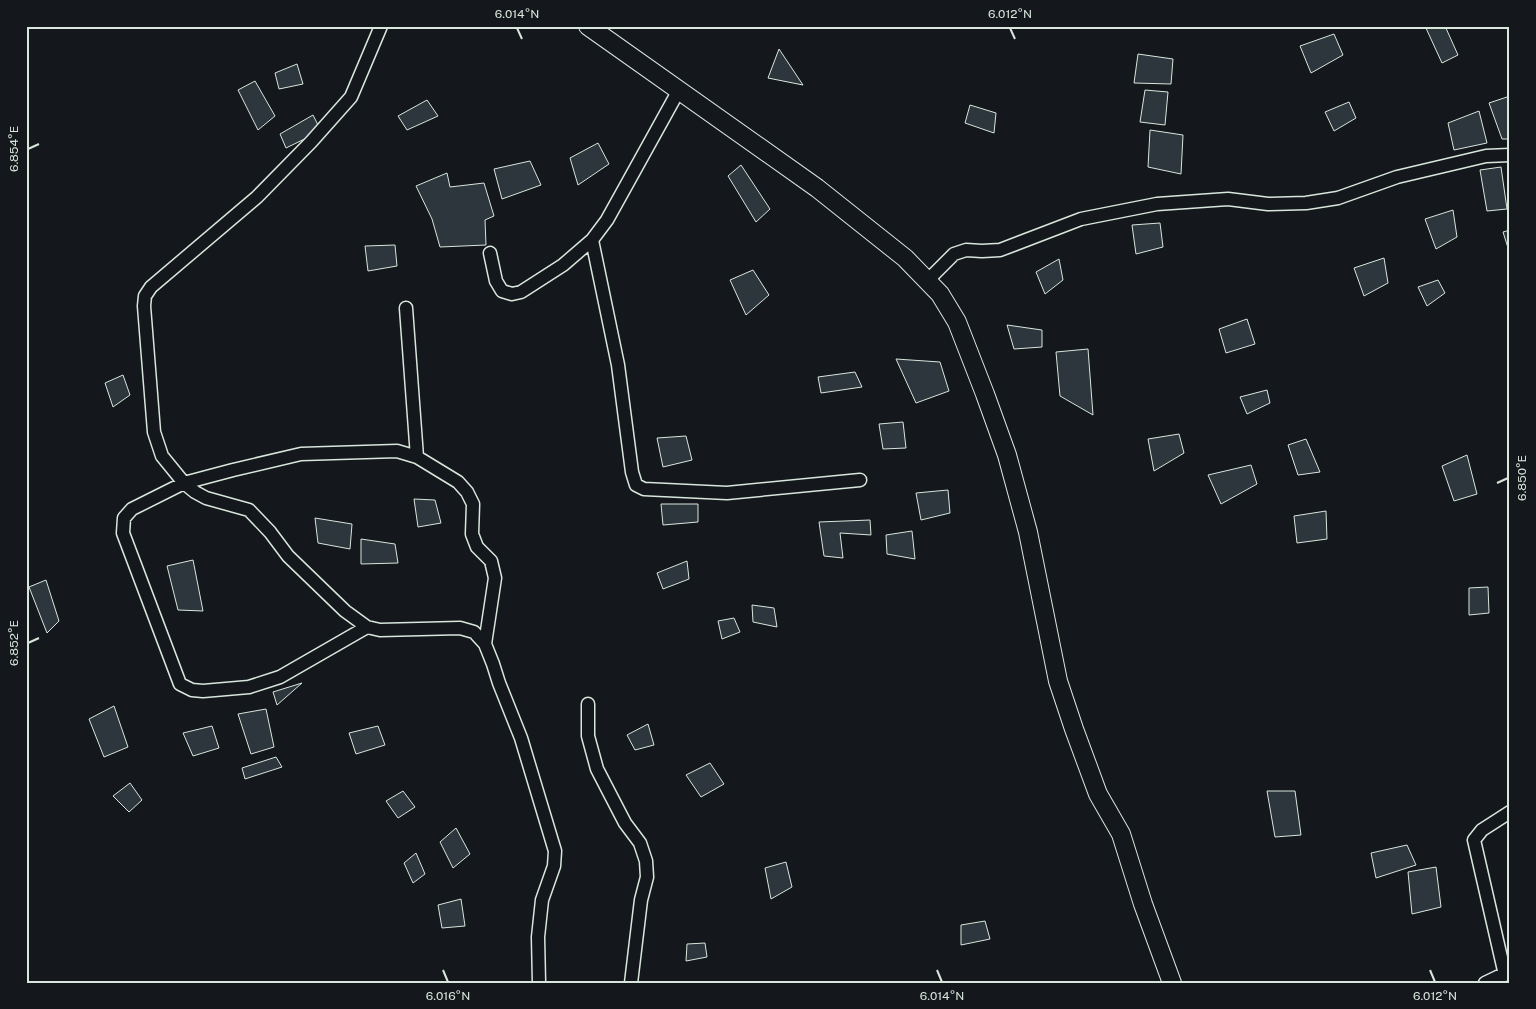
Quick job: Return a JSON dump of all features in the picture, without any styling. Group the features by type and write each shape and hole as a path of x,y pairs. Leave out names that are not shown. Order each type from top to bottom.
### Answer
{"street":[{"path":"381,26 351,97 345,104 311,142 256,197 151,287 145,296 144,306 154,432 162,456 184,483 206,498 249,510 270,532 288,556 345,611 367,627 380,630 460,628 474,632 485,644 521,738 555,851 554,866 542,900 538,937 539,983"},
{"path":"588,26 817,188 906,258 940,294 957,322 1007,456 1028,532 1058,680 1074,729 1098,794 1121,834 1172,983"},
{"path":"490,253 496,281 502,291 512,294 521,292 563,265 592,240 614,206 679,90"},
{"path":"927,281 954,254 966,250 1000,250 1081,219 1157,204 1228,199 1268,204 1306,203 1338,198 1397,177 1486,156 1510,155"},
{"path":"592,240 618,365 632,472 636,485 644,489 727,493 860,480"},
{"path":"406,308 417,457"},
{"path":"367,627 280,677 249,687 203,691 192,690 180,684 123,532 124,518 132,509 184,483 301,454 397,451 417,457 458,482 467,492 472,504 472,534 477,546 491,561 495,578 485,644"},
{"path":"588,704 588,736 597,769 625,824 640,843 646,861 647,877 641,900 631,983"},
{"path":"1485,983 1507,973 1474,840 1482,830 1510,812"}],"building":[{"path":"1425,26 1445,26 1458,55 1442,63"},
{"path":"1334,34 1343,55 1311,73 1300,46"},
{"path":"779,49 803,85 768,78"},
{"path":"1138,54 1173,59 1171,84 1134,83"},
{"path":"297,64 303,84 279,89 275,73"},
{"path":"255,81 275,116 258,130 238,90"},
{"path":"1145,90 1168,92 1165,125 1140,122"},
{"path":"1510,96 1510,139 1502,139 1489,103"},
{"path":"427,100 438,116 407,130 398,116"},
{"path":"1349,102 1356,118 1334,131 1325,112"},
{"path":"970,105 996,113 994,133 965,123"},
{"path":"1479,111 1487,143 1454,150 1448,123"},
{"path":"313,115 321,131 286,148 280,134"},
{"path":"1150,130 1183,135 1181,174 1148,167"},
{"path":"598,143 609,164 578,185 570,158"},
{"path":"530,161 541,185 502,199 494,169"},
{"path":"741,165 770,209 756,222 728,176"},
{"path":"1501,167 1507,209 1487,211 1480,170"},
{"path":"447,173 450,187 484,183 494,216 485,220 486,245 440,247 432,219 416,186"},
{"path":"1453,210 1457,237 1436,249 1425,219"},
{"path":"1160,223 1163,247 1136,254 1132,225"},
{"path":"1510,230 1510,251 1509,251 1503,232"},
{"path":"395,245 397,266 368,271 365,246"},
{"path":"1384,258 1388,283 1364,296 1354,268"},
{"path":"1059,259 1063,280 1045,294 1036,272"},
{"path":"753,270 769,295 746,315 730,280"},
{"path":"1438,280 1445,293 1427,306 1418,287"},
{"path":"1247,319 1255,344 1226,353 1219,329"},
{"path":"1007,325 1042,330 1042,347 1014,349"},
{"path":"1088,349 1093,415 1060,396 1056,352"},
{"path":"896,359 940,362 949,391 916,403"},
{"path":"855,372 862,387 821,393 818,377"},
{"path":"123,375 130,395 113,407 105,383"},
{"path":"1267,390 1270,403 1247,414 1240,397"},
{"path":"903,422 906,448 883,449 879,424"},
{"path":"1179,434 1184,453 1154,471 1148,439"},
{"path":"686,436 692,460 663,467 657,438"},
{"path":"1306,439 1320,472 1298,475 1288,445"},
{"path":"1467,455 1477,494 1454,501 1442,466"},
{"path":"1251,465 1257,484 1221,504 1208,475"},
{"path":"948,490 950,513 921,520 916,493"},
{"path":"414,499 435,500 441,523 418,527"},
{"path":"661,504 698,504 698,522 663,525"},
{"path":"1326,511 1327,539 1297,543 1294,516"},
{"path":"315,518 352,524 350,549 318,543"},
{"path":"870,520 871,535 840,533 843,558 824,556 819,522"},
{"path":"912,531 915,559 887,554 886,535"},
{"path":"361,539 395,544 398,563 361,564"},
{"path":"193,560 203,611 178,610 167,566"},
{"path":"687,561 689,579 663,589 657,573"},
{"path":"46,580 59,621 47,633 29,587"},
{"path":"1488,587 1489,613 1469,615 1469,588"},
{"path":"752,605 774,608 777,627 753,622"},
{"path":"734,618 740,632 722,639 718,621"},
{"path":"302,683 277,705 273,692"},
{"path":"114,706 128,747 104,757 89,719"},
{"path":"266,709 274,747 251,754 238,714"},
{"path":"648,724 654,745 635,750 627,735"},
{"path":"212,726 219,748 193,756 183,733"},
{"path":"378,726 385,745 356,754 349,733"},
{"path":"276,757 282,767 245,779 242,768"},
{"path":"710,763 724,784 701,797 686,775"},
{"path":"130,783 142,800 129,812 113,796"},
{"path":"403,791 415,807 398,818 386,801"},
{"path":"1267,791 1295,791 1301,835 1275,837"},
{"path":"456,828 470,854 453,868 440,842"},
{"path":"1407,845 1416,865 1376,878 1371,853"},
{"path":"416,853 425,874 413,883 404,863"},
{"path":"786,862 792,887 771,899 765,868"},
{"path":"1436,867 1441,907 1412,914 1408,872"},
{"path":"461,899 465,926 442,928 438,905"},
{"path":"985,921 990,939 961,945 961,925"},
{"path":"705,943 707,957 686,961 687,944"}]}
